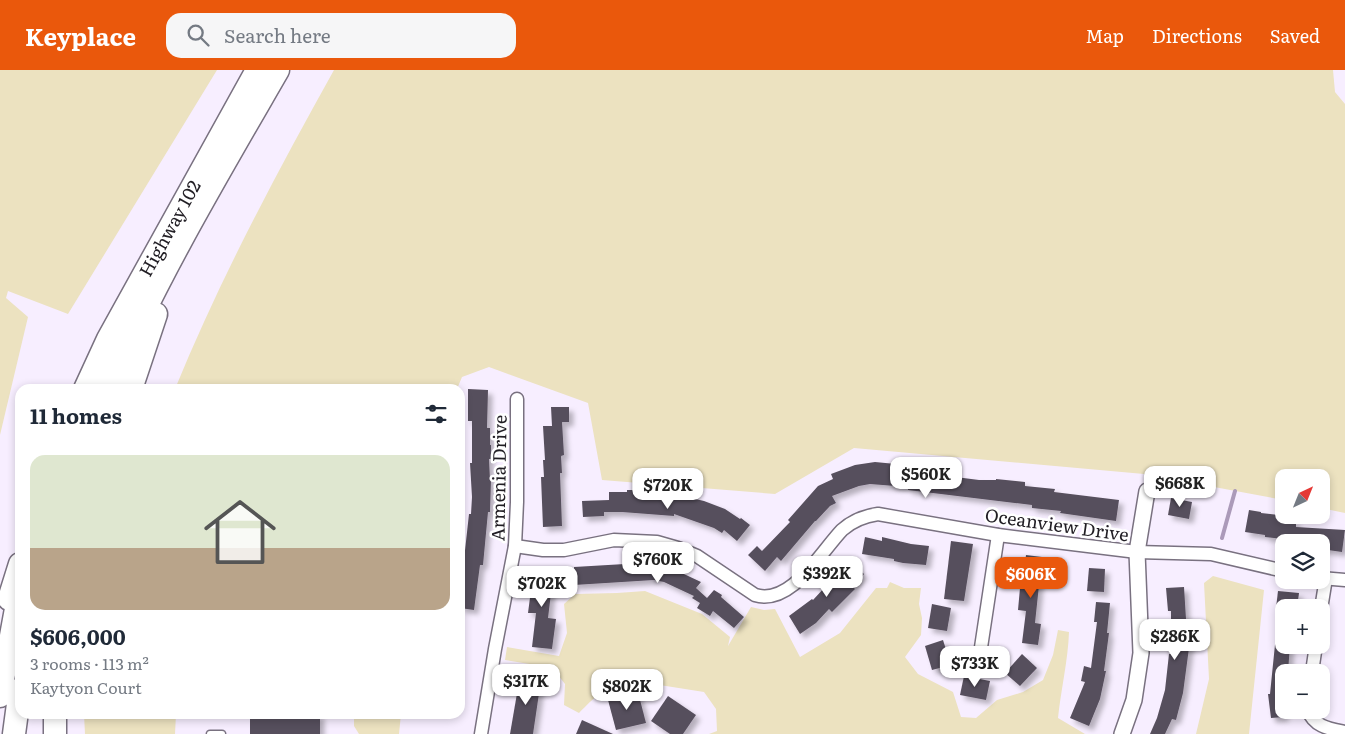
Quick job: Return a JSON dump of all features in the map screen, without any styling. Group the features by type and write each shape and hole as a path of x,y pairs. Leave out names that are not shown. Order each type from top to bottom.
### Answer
{"highway":[{"name":"Highway 102","path":"87,384 108,339 257,70"},
{"name":"Highway 102","path":"110,384 181,238 278,70"},
{"path":"133,384 181,238"},
{"path":"0,625 15,579"},
{"path":"0,696 15,614"},
{"path":"14,734 16,719"},
{"path":"54,734 55,719"}],"street":[{"name":"Armenia Drive","path":"481,734 515,546 517,400"},
{"path":"1122,734 1134,700 1141,653 1137,552 1147,491"},
{"name":"Oceanview Drive","path":"515,546 554,550 614,540 657,542 697,556 748,592 761,597 781,594 788,590 842,530 853,521 870,515 887,514 998,535 1137,552 1211,554 1275,569"},
{"path":"980,654 998,535"},
{"path":"1330,579 1345,580"},
{"path":"1314,719 1327,728 1345,732"}],"lane":[{"path":"210,734 222,734"}],"shaded area":[{"path":"0,70 217,70 68,314 8,291 6,298 28,317 0,435"},
{"path":"334,70 1333,70 1335,92 1345,104 1345,513 1330,510 1330,469 1275,469 1275,498 1144,474 854,448 775,494 602,480 588,403 489,367 462,377 459,384 177,384 211,307 250,227"},
{"path":"1213,576 1264,590 1249,734 1196,734 1209,679 1204,583"},
{"path":"890,582 904,588 921,588 919,604 922,618 921,635 905,657 918,674 953,692 961,717 976,718 997,700 1023,692 1043,680 1053,655 1058,630 1069,632 1058,718 1085,734 709,734 717,731 716,709 704,692 628,680 607,688 579,713 564,705 565,684 554,668 505,660 507,647 559,656 567,633 564,604 575,594 645,591 702,614 730,637 728,646 751,607 764,610 775,609 800,657 840,633 876,588 887,588"},
{"path":"84,719 176,719 175,734 85,734"},
{"path":"354,719 400,719 399,734 359,734 354,726"}],"building":[{"path":"468,389 488,390 487,428 490,428 491,445 491,459 489,459 491,480 490,512 488,512 483,565 480,565 474,610 465,609 465,550 472,497 470,463 472,463 472,421 468,421"},
{"path":"551,407 569,407 569,422 562,422 564,455 561,456 562,473 560,473 562,526 543,527 541,477 544,477 543,460 545,460 543,426 552,426"},
{"path":"875,462 906,465 906,469 940,475 979,480 996,479 1025,482 1025,486 1055,489 1054,492 1119,500 1116,521 1032,508 1032,505 908,490 908,487 870,484 832,496 836,503 830,506 815,521 781,561 777,557 765,571 748,555 757,546 762,551 790,522 788,520 818,486 833,479 831,474 855,465"},
{"path":"627,490 640,490 704,501 725,509 750,525 737,541 724,530 722,533 714,528 674,514 674,516 604,512 604,516 583,517 582,501 609,500 609,492 627,492"},
{"path":"1171,498 1192,502 1189,519 1168,515"},
{"path":"1249,510 1275,515 1275,524 1296,524 1296,527 1345,530 1342,552 1330,550 1330,534 1275,534 1275,538 1245,532"},
{"path":"865,537 882,541 882,537 929,546 926,565 903,563 894,561 894,559 862,554"},
{"path":"951,541 973,544 964,601 944,599"},
{"path":"1026,555 1042,557 1035,623 1041,624 1038,645 1022,643 1026,611 1018,610"},
{"path":"647,561 672,567 701,582 696,588 707,598 714,590 722,595 721,597 744,617 734,628 713,611 710,616 697,608 700,603 692,598 694,596 664,582 654,580 574,585 574,567"},
{"path":"849,561 864,574 853,587 855,589 832,612 829,609 816,623 800,634 789,616 813,600"},
{"path":"534,567 554,569 548,618 556,619 552,649 532,647 536,613 528,613"},
{"path":"1089,568 1105,569 1104,592 1087,591"},
{"path":"1184,587 1186,619 1190,619 1190,648 1183,693 1176,720 1172,719 1165,734 1150,734 1165,690 1169,654 1171,654 1171,611 1168,611 1166,588"},
{"path":"1278,591 1299,593 1298,599 1277,599"},
{"path":"1096,602 1110,603 1107,633 1109,633 1104,671 1106,671 1100,699 1089,726 1070,718 1085,682 1081,681 1084,666 1091,668 1097,622 1094,622"},
{"path":"932,604 951,608 947,631 928,628"},
{"path":"943,640 951,665 932,670 925,646"},
{"path":"1275,645 1275,654 1289,654 1289,664 1275,664 1275,718 1271,718 1268,694 1270,694"},
{"path":"1022,654 1037,668 1020,686 1005,673"},
{"path":"520,676 541,680 533,734 510,734"},
{"path":"964,676 990,681 986,700 960,695"},
{"path":"638,692 646,723 616,730 608,700"},
{"path":"668,696 696,715 683,734 670,734 651,721"},
{"path":"250,719 320,719 320,734 250,734"},
{"path":"582,720 613,734 576,734"}],"waterway":[{"path":"1222,538 1235,491"}]}
